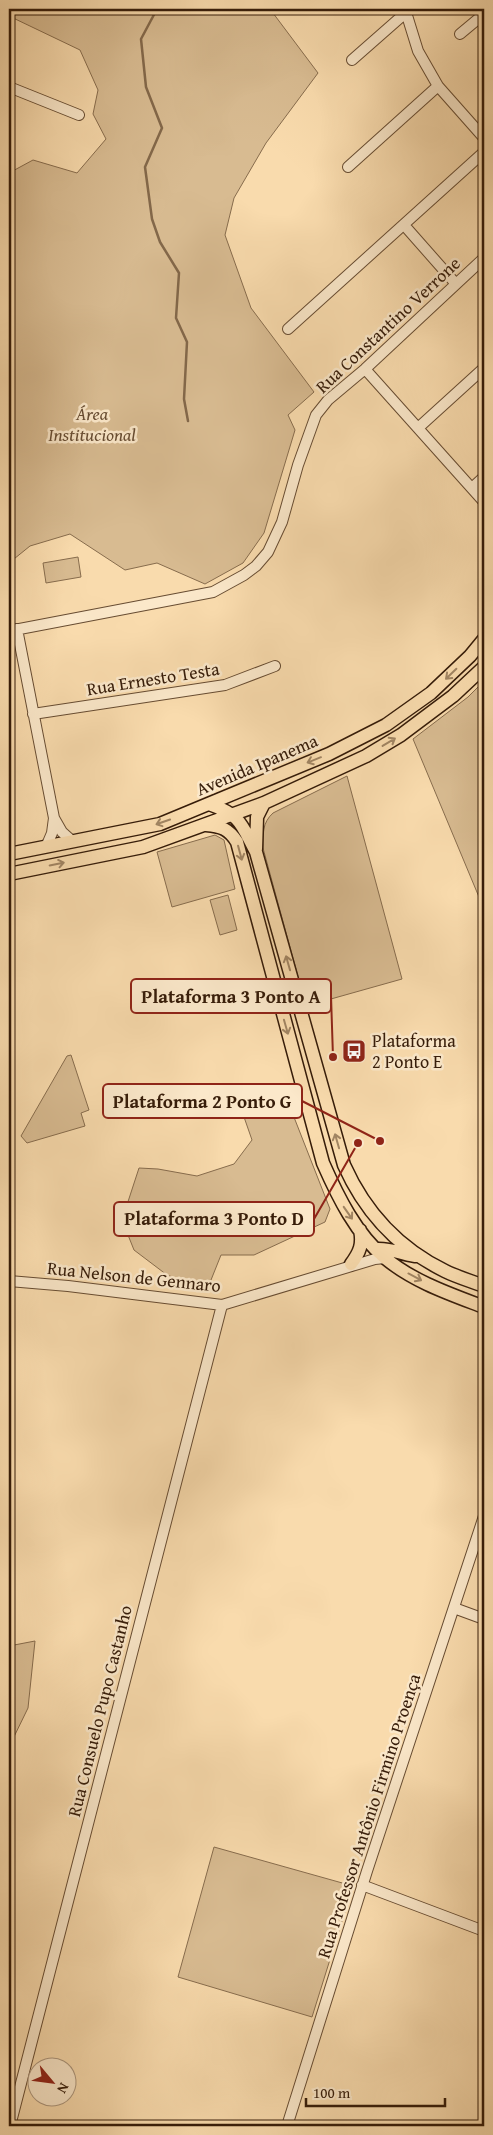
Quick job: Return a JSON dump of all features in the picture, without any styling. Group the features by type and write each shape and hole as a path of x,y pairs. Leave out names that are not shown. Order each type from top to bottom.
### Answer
{"main road":[{"name":"Avenida Ipanema","path":"9,854 160,824 329,754 386,725 431,693 470,656 484,639"},
{"name":"Avenida Ipanema","path":"9,874 144,846 264,803 353,763 401,735 453,696 484,666"},
{"path":"256,852 257,817 264,803"},
{"path":"209,804 233,815 241,822 256,852 344,1165 355,1190 370,1212 418,1256 446,1272 484,1286"},
{"path":"206,825 224,828 233,835 237,842 323,1163 340,1201 360,1230 385,1258 438,1289 484,1307"},
{"path":"345,1266 361,1249 362,1239 360,1230"},
{"path":"376,1249 389,1248 405,1255 418,1256"}],"street":[{"path":"352,60 407,10 418,51 438,86 484,138"},
{"path":"460,34 484,11"},
{"path":"348,167 438,86"},
{"path":"9,88 79,116"},
{"path":"288,329 484,152"},
{"path":"404,226 456,284"},
{"name":"Rua Constantino Verrone","path":"13,630 213,592 256,566 268,552 282,522 298,465 316,416 328,400 365,369 484,258"},
{"path":"418,428 484,368"},
{"path":"365,369 484,502"},
{"path":"472,488 484,477"},
{"path":"13,630 33,714 54,818 62,832 72,841"},
{"name":"Rua Ernesto Testa","path":"33,714 225,685 275,666"},
{"path":"46,846 52,834 54,818"},
{"name":"Rua Nelson de Gennaro","path":"345,1266 376,1249"},
{"name":"Rua Nelson de Gennaro","path":"9,1281 68,1286 222,1305 345,1266 385,1258"},
{"name":"Rua Consuelo Pupo Castanho","path":"10,2126 222,1305"},
{"name":"Rua Professor Antônio Firmino Proença","path":"287,2126 362,1885 484,1516"},
{"path":"454,1608 484,1619"},
{"path":"362,1885 484,1930"}],"green space":[{"name":"Área Institucional","path":"9,9 270,9 318,73 266,143 234,198 225,235 251,308 314,392 288,415 295,430 264,533 243,563 205,584 157,563 125,570 70,534 30,546 9,563 9,173 33,160 77,173 106,139 93,114 98,90 80,50 9,16"},
{"path":"78,557 81,577 46,583 43,563"},
{"path":"484,681 484,909 413,739 468,697"},
{"path":"347,776 402,979 306,1006 263,848 264,829 269,817 273,813"},
{"path":"215,835 224,840 235,889 172,907 157,852"},
{"path":"228,895 237,930 220,935 210,900"},
{"path":"71,1055 89,1110 81,1113 85,1126 27,1143 21,1136 67,1056"},
{"path":"281,1084 330,1209 325,1222 254,1255 221,1255 207,1290 167,1275 134,1250 122,1220 139,1168 158,1169 197,1176 234,1164 252,1140 236,1094"},
{"path":"35,1641 28,1708 9,1747 9,1646"},
{"path":"214,1847 353,1886 312,2017 178,1977"}],"waterway":[{"path":"157,9 141,39 146,87 162,128 145,167 152,219 160,242 179,273 176,318 187,342 184,399 188,421"}],"place":[{"name":"Plataforma 2 Ponto E","path":"354,1051"},
{"name":"Plataforma 3 Ponto A","path":"333,1057"},
{"name":"Plataforma 2 Ponto G","path":"380,1141"},
{"name":"Plataforma 3 Ponto D","path":"358,1143"}]}
